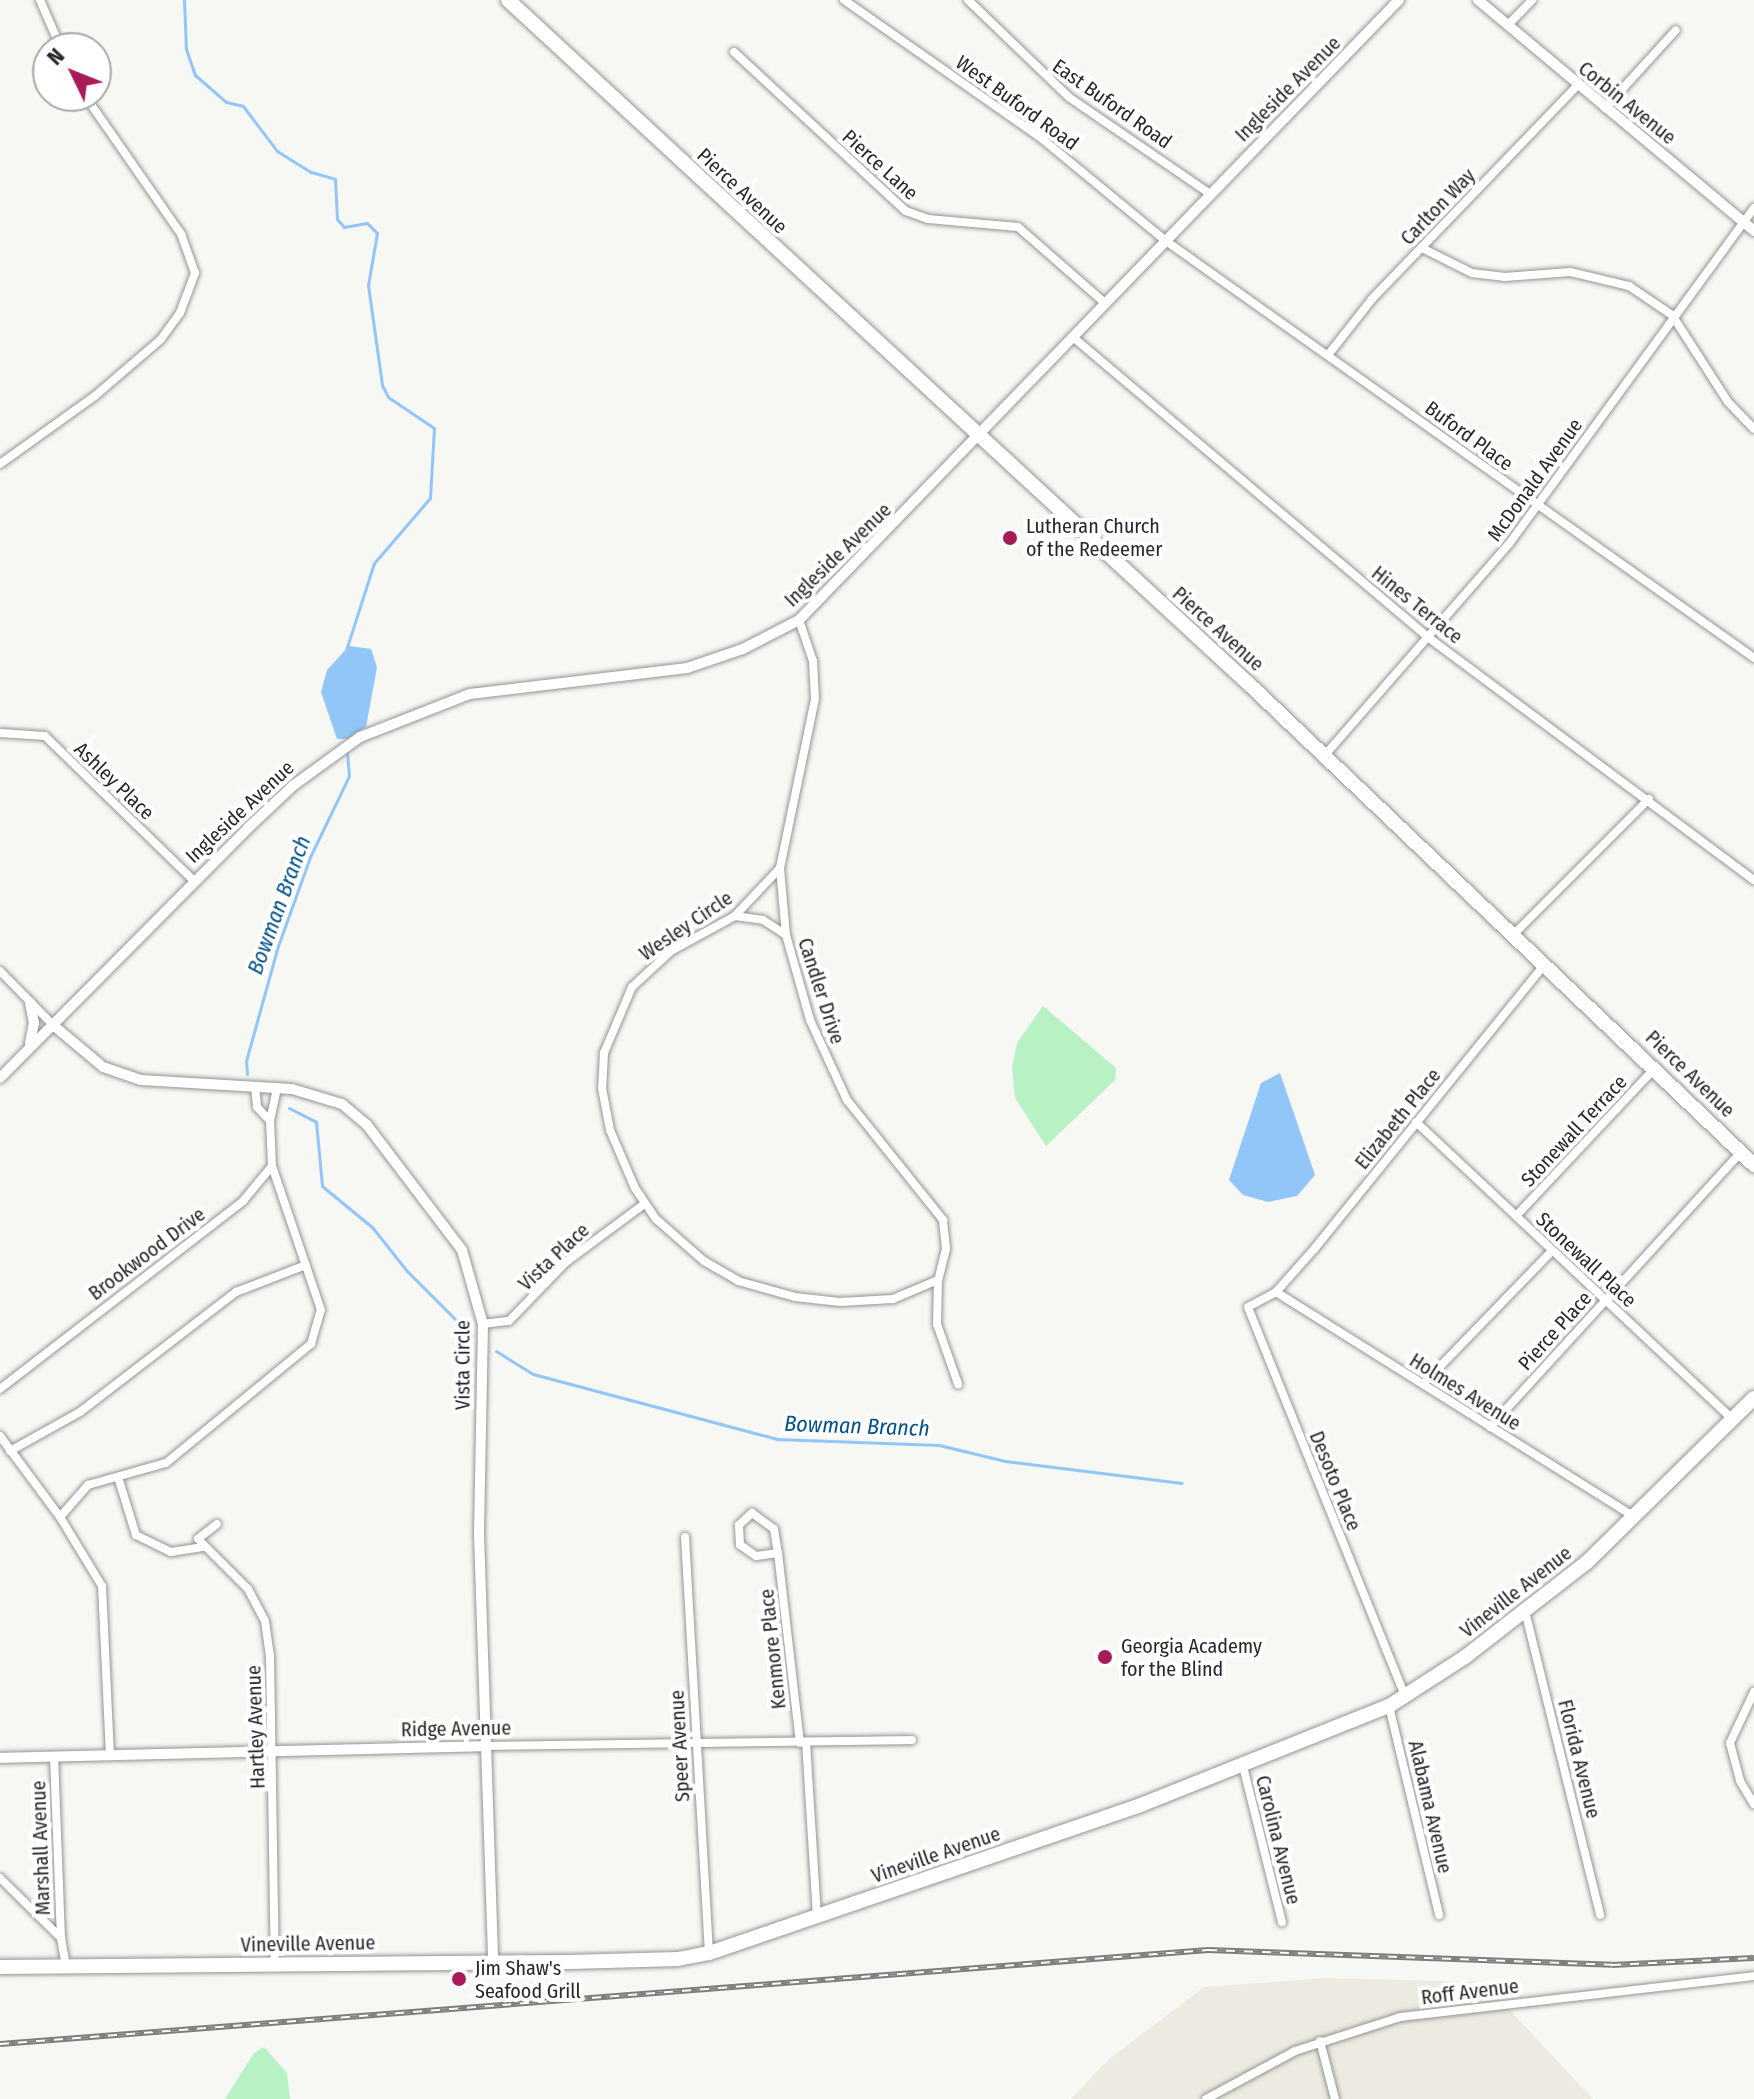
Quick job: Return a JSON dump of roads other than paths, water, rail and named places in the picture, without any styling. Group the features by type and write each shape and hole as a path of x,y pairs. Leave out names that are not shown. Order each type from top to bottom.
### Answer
{"main road":[{"name":"Pierce Avenue","path":"508,0 1324,756 1754,1165"},
{"name":"Vineville Avenue","path":"0,1967 678,1959 709,1953 1243,1766 1389,1706 1525,1611 1637,1519 1754,1398"}],"street":[{"path":"40,0 54,32"},
{"name":"West Buford Road","path":"844,0 1041,138 1166,241"},
{"name":"East Buford Road","path":"968,0 1070,98 1210,194"},
{"name":"Ingleside Avenue","path":"0,1078 193,880 313,769 388,724 481,692 687,668 743,649 799,620 981,436 1399,0"},
{"name":"Corbin Avenue","path":"1478,0 1577,86 1754,231"},
{"path":"1508,25 1532,0"},
{"path":"1605,108 1676,30"},
{"name":"Pierce Lane","path":"734,52 906,211 928,219 1018,227 1106,304"},
{"name":"Carlton Way","path":"1328,355 1356,317 1577,86"},
{"path":"0,464 96,395 161,339 180,313 195,273 181,234 96,112"},
{"name":"McDonald Avenue","path":"1324,756 1429,638 1538,506 1672,315 1754,208"},
{"name":"Buford Place","path":"1166,241 1754,658"},
{"path":"1422,248 1472,273 1505,277 1592,274 1629,286 1672,315 1728,402 1754,429"},
{"name":"Hines Terrace","path":"1074,338 1429,638 1754,880"},
{"name":"Candler Drive","path":"799,620 813,661 815,699 780,868 786,935 810,1020 847,1100 943,1220 946,1249 938,1280 937,1324 958,1384"},
{"name":"Ashley Place","path":"0,733 45,736 193,880"},
{"path":"1514,934 1649,799"},
{"name":"Wesley Circle","path":"780,868 735,916 648,969 619,1009 608,1036 603,1099 623,1163 644,1204 676,1239 704,1261 738,1281 780,1294 871,1301 909,1294 938,1280"},
{"path":"735,916 763,920 786,935"},
{"name":"Elizabeth Place","path":"1276,1292 1544,965"},
{"name":"Vista Circle","path":"0,971 53,1025 103,1067 121,1074 184,1084 277,1088 326,1097 367,1125 462,1250 483,1324 479,1534 493,1962"},
{"path":"27,1049 34,1034 30,1002"},
{"name":"Stonewall Terrace","path":"1516,1216 1655,1068"},
{"path":"255,1087 257,1107 270,1121"},
{"path":"60,1517 88,1485 166,1463 311,1344 321,1310 272,1166 270,1121 277,1088"},
{"name":"Stonewall Place","path":"1416,1122 1733,1421"},
{"name":"Pierce Place","path":"1490,1427 1741,1152"},
{"name":"Brookwood Drive","path":"0,1389 226,1215 272,1166"},
{"name":"Vista Place","path":"483,1324 509,1321 566,1262 644,1204"},
{"path":"1423,1384 1552,1251"},
{"path":"10,1451 80,1412 236,1292 306,1265"},
{"name":"Holmes Avenue","path":"1276,1292 1637,1519"},
{"name":"Desoto Place","path":"1276,1292 1248,1307 1405,1696"},
{"path":"0,1436 60,1517 102,1586 110,1754"},
{"path":"118,1477 136,1535 171,1552 204,1547 198,1539 217,1524"},
{"name":"Kenmore Place","path":"778,1553 756,1556 744,1551 738,1535 744,1518 752,1513 767,1519 778,1553 803,1742 817,1917"},
{"name":"Speer Avenue","path":"685,1537 709,1953"},
{"name":"Hartley Avenue","path":"204,1547 248,1589 265,1621 273,1752 275,1964"},
{"name":"Florida Avenue","path":"1525,1611 1600,1915"},
{"path":"1754,1692 1730,1743 1740,1781 1754,1804"},
{"name":"Alabama Avenue","path":"1389,1706 1439,1915"},
{"name":"Ridge Avenue","path":"0,1758 486,1746 912,1740"},
{"name":"Marshall Avenue","path":"54,1756 61,1938 66,1967"},
{"name":"Carolina Avenue","path":"1243,1766 1282,1922"},
{"path":"0,1878 61,1938"},
{"name":"Roff Avenue","path":"1206,2099 1320,2041 1375,2023 1452,2009 1754,1976"},
{"path":"1320,2041 1335,2099"}],"water":[{"path":"349,646 371,649 377,667 366,727 347,739 337,739 321,692 327,670"},
{"path":"1280,1073 1315,1175 1297,1196 1268,1202 1243,1195 1229,1180 1261,1083"}],"waterway":[{"name":"Bowman Branch","path":"184,0 186,49 195,75 226,102 243,106 277,151 311,172 335,179 337,219 344,227 367,223 377,233 368,285 382,385 388,397 434,428 430,498 374,563 346,650"},
{"name":"Bowman Branch","path":"247,1074 246,1061 278,946 310,857 349,776 347,751"},
{"name":"Bowman Branch","path":"289,1108 316,1122 322,1186 372,1227 407,1271 472,1336"},
{"name":"Bowman Branch","path":"496,1351 533,1374 777,1439 939,1445 1005,1461 1182,1483"}],"railway":[{"path":"0,2044 1208,1950 1612,1965 1754,1958"}],"place":[{"name":"Lutheran Church of the Redeemer","path":"1010,538"},
{"name":"Georgia Academy for the Blind","path":"1105,1657"},
{"name":"Jim Shaw's Seafood Grill","path":"459,1979"}]}
